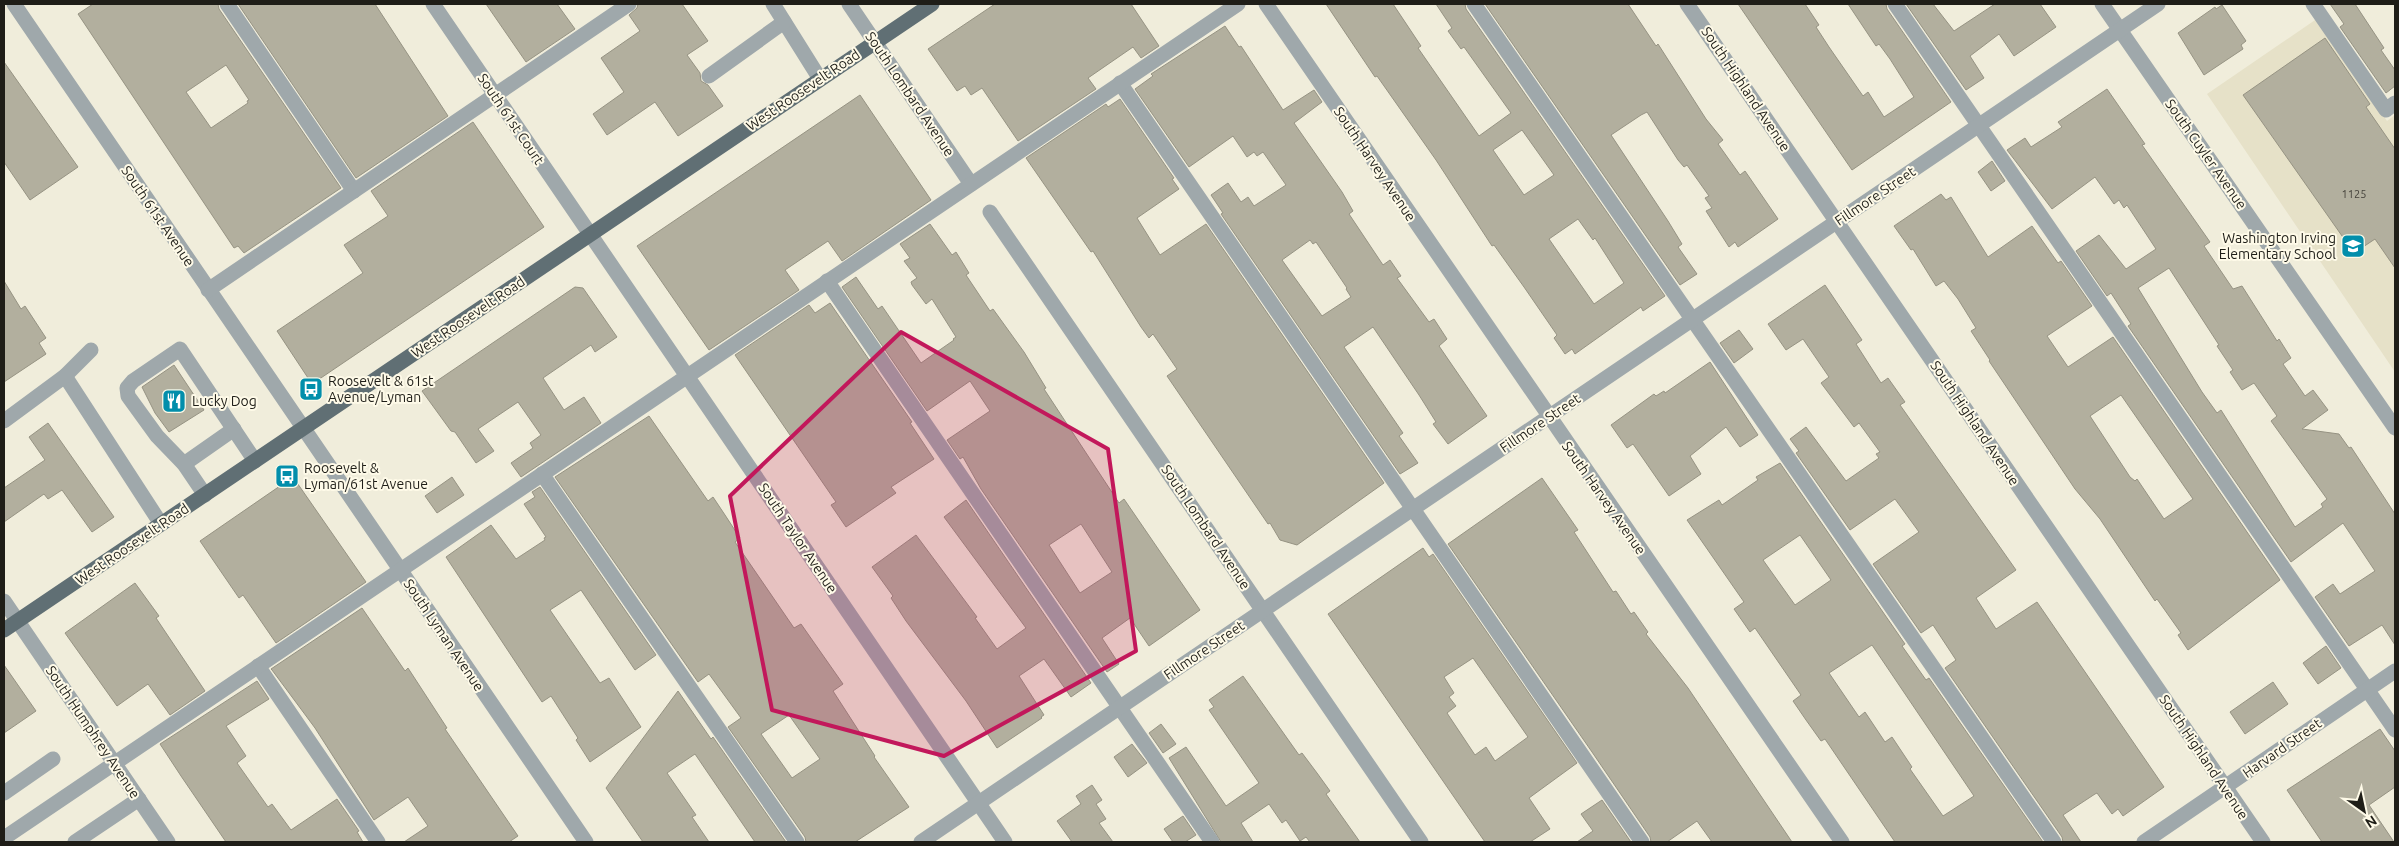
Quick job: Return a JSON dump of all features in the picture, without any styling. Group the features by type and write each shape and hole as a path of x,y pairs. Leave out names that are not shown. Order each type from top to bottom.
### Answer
{"main road":[{"name":"West Roosevelt Road","path":"4,630 932,4"}],"street":[{"name":"South 61st Avenue","path":"14,4 302,429"},
{"path":"227,4 354,191"},
{"name":"South 61st Court","path":"433,4 590,235"},
{"path":"208,290 629,4"},
{"path":"773,4 820,79"},
{"name":"South Lombard Avenue","path":"849,4 971,184"},
{"path":"4,838 1238,4"},
{"name":"South Harvey Avenue","path":"1266,4 1548,418 1842,842"},
{"path":"1474,4 2054,842"},
{"name":"South Highland Avenue","path":"1687,4 2263,842"},
{"path":"1895,4 2395,730"},
{"name":"South Cuyler Avenue","path":"2102,4 2395,428"},
{"name":"Fillmore Street","path":"921,842 2158,4"},
{"path":"2313,4 2386,110 2395,103"},
{"path":"709,76 784,22"},
{"path":"1120,83 1642,842"},
{"name":"South Lombard Avenue","path":"990,212 1422,842"},
{"name":"South Taylor Avenue","path":"590,235 1006,842"},
{"path":"827,281 1212,842"},
{"path":"204,495 184,464 156,436 128,396 127,388 133,382 180,349 255,461"},
{"path":"4,421 65,376 90,350"},
{"path":"65,376 161,524"},
{"path":"184,464 234,429"},
{"name":"South Lyman Avenue","path":"302,429 586,842"},
{"path":"542,474 797,842"},
{"name":"South Humphrey Avenue","path":"4,601 168,842"},
{"path":"258,666 378,842"},
{"name":"Harvard Street","path":"2144,842 2395,671"},
{"path":"4,793 53,759"},
{"path":"75,842 139,799"}],"highlighted area":[{"path":"901,332 1108,449 1136,651 944,756 772,710 730,496"}],"shaded area":[{"name":"Washington Irving Elementary School","path":"2318,18 2387,121 2395,115 2395,372 2207,94"}],"building":[{"path":"93,4 218,4 219,9 341,188 244,253 238,246 234,248 78,14","holes":["226,65 249,100 247,101 248,103 211,128 186,92"]},
{"path":"238,4 375,4 448,116 356,178"},
{"path":"486,4 557,4 575,29 526,62"},
{"path":"638,4 682,4 708,41 687,55 700,73 701,81 708,85 723,106 678,136 655,102 607,135 593,114 624,92 601,58 640,31 629,15 637,8"},
{"path":"995,4 1131,4 1159,46 1141,58 1133,47 1088,78 1096,89 1018,141 982,88 971,95 965,86 957,91 928,49"},
{"path":"1326,4 1393,4 1421,46 1418,48 1479,136 1511,113 1464,47 1461,49 1448,31 1452,28 1436,4 1465,4 1466,9 1665,296 1643,311 1641,307 1575,354 1572,349 1565,354 1554,338 1557,335 1494,245 1492,246 1436,160 1377,76 1375,77","holes":["1522,130 1554,175 1524,195 1493,150","1578,219 1593,240 1595,238 1624,283 1594,304 1549,239"]},
{"path":"1485,4 1628,4 1656,46 1658,44 1706,119 1723,140 1718,144 1740,175 1745,171 1778,219 1738,247 1735,242 1729,247 1706,211 1712,208 1705,198 1709,196 1687,165 1684,167 1678,160 1647,112 1611,135 1668,221 1682,244 1678,247 1697,274 1680,285"},
{"path":"1738,4 1805,4 1819,25 1816,27 1863,96 1868,92 1884,117 1914,97 1890,59 1879,44 1876,46 1848,4 1886,4 1887,9 1951,102 1852,170"},
{"path":"1906,4 1933,4 1954,31 1995,4 2040,4 2056,27 2014,56 1999,34 1970,56 1984,78 1966,90"},
{"path":"2330,4 2355,4 2384,48 2381,50 2395,70 2395,86 2386,93 2340,27 2344,24"},
{"path":"2222,5 2246,41 2241,45 2243,49 2204,75 2178,33 2215,7 2216,9"},
{"path":"1225,26 1239,47 1241,46 1283,110 1314,90 1322,102 1294,123 1342,192 1353,211 1349,214 1383,265 1390,260 1401,276 1397,278 1429,322 1434,319 1447,339 1439,346 1487,416 1448,444 1433,424 1436,422 1419,395 1373,327 1344,347 1403,433 1399,436 1418,463 1400,474 1221,214 1223,213 1211,195 1228,183 1241,202 1248,197 1254,206 1286,185 1263,152 1257,156 1254,152 1247,157 1233,136 1189,167 1135,89 1153,76 1151,74","holes":["1310,240 1313,244 1316,242 1351,297 1322,316 1282,260"]},
{"path":"2325,38 2370,104 2366,107 2395,149 2395,268 2375,239 2354,253 2243,95"},
{"path":"4,62 78,167 30,200 4,162"},
{"path":"2107,89 2145,144 2142,145 2210,242 2204,246 2233,289 2242,286 2277,341 2279,339 2291,358 2283,364 2305,396 2313,390 2328,410 2302,429 2339,434 2349,448 2351,447 2395,514 2395,645 2382,625 2349,646 2315,597 2333,584 2340,594 2375,571 2343,523 2291,562 2128,326 2131,324 2111,293 2107,296 2076,251 2099,235 2126,269 2156,249 2127,205 2124,208 2119,200 2114,204 2095,177 2052,209 2007,150 2025,138 2031,147 2062,127 2058,122","holes":["2169,268 2219,345 2217,346 2233,370 2230,372 2242,390 2254,383 2277,416 2271,421 2327,499 2321,504 2323,507 2295,527 2221,410 2217,413 2202,392 2138,288"]},
{"path":"860,95 931,200 842,261 828,241 785,270 799,290 709,350 637,246"},
{"path":"1120,99 1174,178 1172,179 1179,189 1137,218 1160,255 1206,224 1384,483 1297,545 1280,540 1270,523 1268,524 1167,376 1177,369 1153,334 1149,338 1141,327 1093,251 1091,252 1026,158 1106,104 1108,107"},
{"path":"473,122 544,227 312,384 277,331 363,273 344,245 388,216 371,191"},
{"path":"1992,161 2005,181 1991,191 1978,172"},
{"path":"1941,194 1946,200 1951,197 1988,257 2032,226 2058,263 2061,261 2092,306 2047,336 2068,367 2113,337 2280,580 2188,650 2178,635 2181,633 2157,599 2155,601 2100,519 2075,489 1989,361 1971,331 1976,328 1958,299 1944,281 1936,286 1913,249 1911,250 1894,226","holes":["2121,395 2193,499 2164,519 2137,479 2135,481 2130,477 2090,416"]},
{"path":"930,224 952,255 956,252 969,273 966,275 990,311 993,309 1024,352 1046,388 1044,389 1119,503 1124,499 1200,610 1149,646 1130,618 1102,638 1119,664 1107,672 981,489 963,457 960,459 947,440 990,411 970,381 927,411 842,287 856,277 878,309 882,306 921,363 954,340 956,337 932,299 926,304 912,285 911,282 917,278 904,261 910,258 900,244","holes":["1081,524 1112,572 1080,593 1049,545"]},
{"path":"4,281 21,309 25,306 46,338 39,343 46,354 4,382"},
{"path":"1825,285 1862,340 1856,344 1881,383 1888,378 1905,402 1900,405 2016,570 1976,598 1996,629 2037,602 2164,787 2123,816 2118,809 2112,814 2097,793 2063,815 2081,842 2063,842 2062,837 1945,668 1956,660 1933,625 1921,633 1873,564 1919,532 1895,499 1850,530 1796,453 1799,451 1790,439 1806,427 1846,481 1879,458 1876,454 1880,452 1859,423 1854,427 1821,383 1829,377 1803,339 1786,350 1768,324"},
{"path":"575,287 583,288 617,337 595,352 591,345 543,378 564,410 584,397 601,423 521,477 511,463 533,448 530,443 541,435 518,402 478,429 494,451 476,463 455,432 451,431 422,391"},
{"path":"830,303 912,422 910,423 934,459 891,487 896,493 846,527 831,505 836,502 735,355 809,305 815,313"},
{"path":"1739,330 1753,349 1734,363 1720,343"},
{"path":"1710,362 1758,435 1740,447 1726,427 1690,456 1701,474 1669,496 1633,444 1627,448 1611,425 1654,394 1656,396 1664,391 1665,393"},
{"name":"Lucky Dog","path":"174,365 204,410 169,432 155,413 142,387"},
{"path":"649,416 708,501 713,497 740,538 735,542 794,628 801,624 843,684 833,691 874,757 909,807 855,842 806,842 805,837 728,727 741,718 709,674 698,682 555,477","holes":["789,715 820,759 792,778 761,734"]},
{"path":"48,423 114,517 92,532 62,490 48,499 44,494 4,522 4,488 45,460 29,437"},
{"path":"1780,463 1905,644 1902,646 1926,680 1929,678 2043,842 1895,842 1825,739 1821,741 1793,701 1801,695 1755,628 1750,632 1734,609 1744,602 1687,520 1719,500 1722,505 1758,480 1756,477","holes":["1800,535 1831,580 1795,605 1763,560","1872,645 1974,796 1943,816 1910,769 1912,767 1892,737 1885,742 1865,712 1859,717 1829,673"]},
{"path":"293,477 366,582 276,643 243,595 239,598 200,541"},
{"path":"452,477 464,495 437,513 425,496"},
{"path":"1542,478 1578,530 1574,532 1613,592 1616,591 1631,614 1634,612 1648,632 1646,634 1688,688 1792,842 1712,842 1697,821 1667,842 1651,842 1650,837 1448,544"},
{"path":"540,487 656,655 635,670 581,590 550,610 600,683 609,678 641,727 590,762 576,740 578,738 551,696 542,702 446,557 491,525 516,559 545,540 544,538 546,537 524,504 535,497 532,492"},
{"path":"966,500 1091,683 1071,697 1044,659 1019,676 1044,715 997,748 966,701 906,621 891,598 893,596 872,567 916,535 977,617 975,618 997,649 1026,628 944,517"},
{"path":"1423,548 1429,557 1433,554 1577,763 1529,798 1550,829 1530,842 1485,842 1328,614","holes":["1473,658 1528,737 1495,761 1486,747 1475,755 1447,713 1456,706 1449,697 1454,693 1444,677"]},
{"path":"135,583 159,616 156,618 205,691 170,715 148,684 117,706 65,633"},
{"path":"362,608 405,671 408,668 447,728 445,729 518,836 509,842 404,842 428,826 408,797 374,820 315,728 271,669"},
{"path":"2326,646 2341,668 2318,684 2303,663"},
{"path":"4,665 36,711 4,733"},
{"path":"1243,676 1299,755 1302,753 1330,791 1326,794 1360,842 1310,842 1306,837 1300,841 1286,820 1282,823 1269,804 1241,823 1253,842 1221,842 1169,758 1186,747 1226,806 1259,783 1209,710 1214,707 1209,700"},
{"path":"257,681 269,699 226,726 246,756 237,763 268,807 272,804 291,830 337,799 359,831 357,832 363,842 226,842 181,776 160,744"},
{"path":"2273,682 2288,704 2245,734 2230,712"},
{"path":"678,691 711,739 713,737 786,842 755,842 695,754 667,773 696,815 692,817 709,842 643,842 606,788"},
{"path":"1161,724 1176,744 1163,753 1149,733"},
{"path":"2380,729 2395,751 2395,787 2369,805 2394,842 2322,842 2287,790"},
{"path":"1132,744 1147,763 1128,777 1114,757"},
{"path":"1092,785 1102,800 1096,804 1106,819 1099,823 1113,842 1072,842 1057,821 1081,804 1076,796"},
{"path":"1602,800 1631,842 1577,842 1593,831 1581,814"},
{"path":"1183,816 1196,835 1185,842 1173,842 1164,829"}],"place":[{"name":"Washington Irving Elementary School","path":"2353,246"},
{"name":"Roosevelt & 61st Avenue/Lyman","path":"311,389"},
{"name":"Lucky Dog","path":"174,401"},
{"name":"Roosevelt & Lyman/61st Avenue","path":"287,476"}]}
